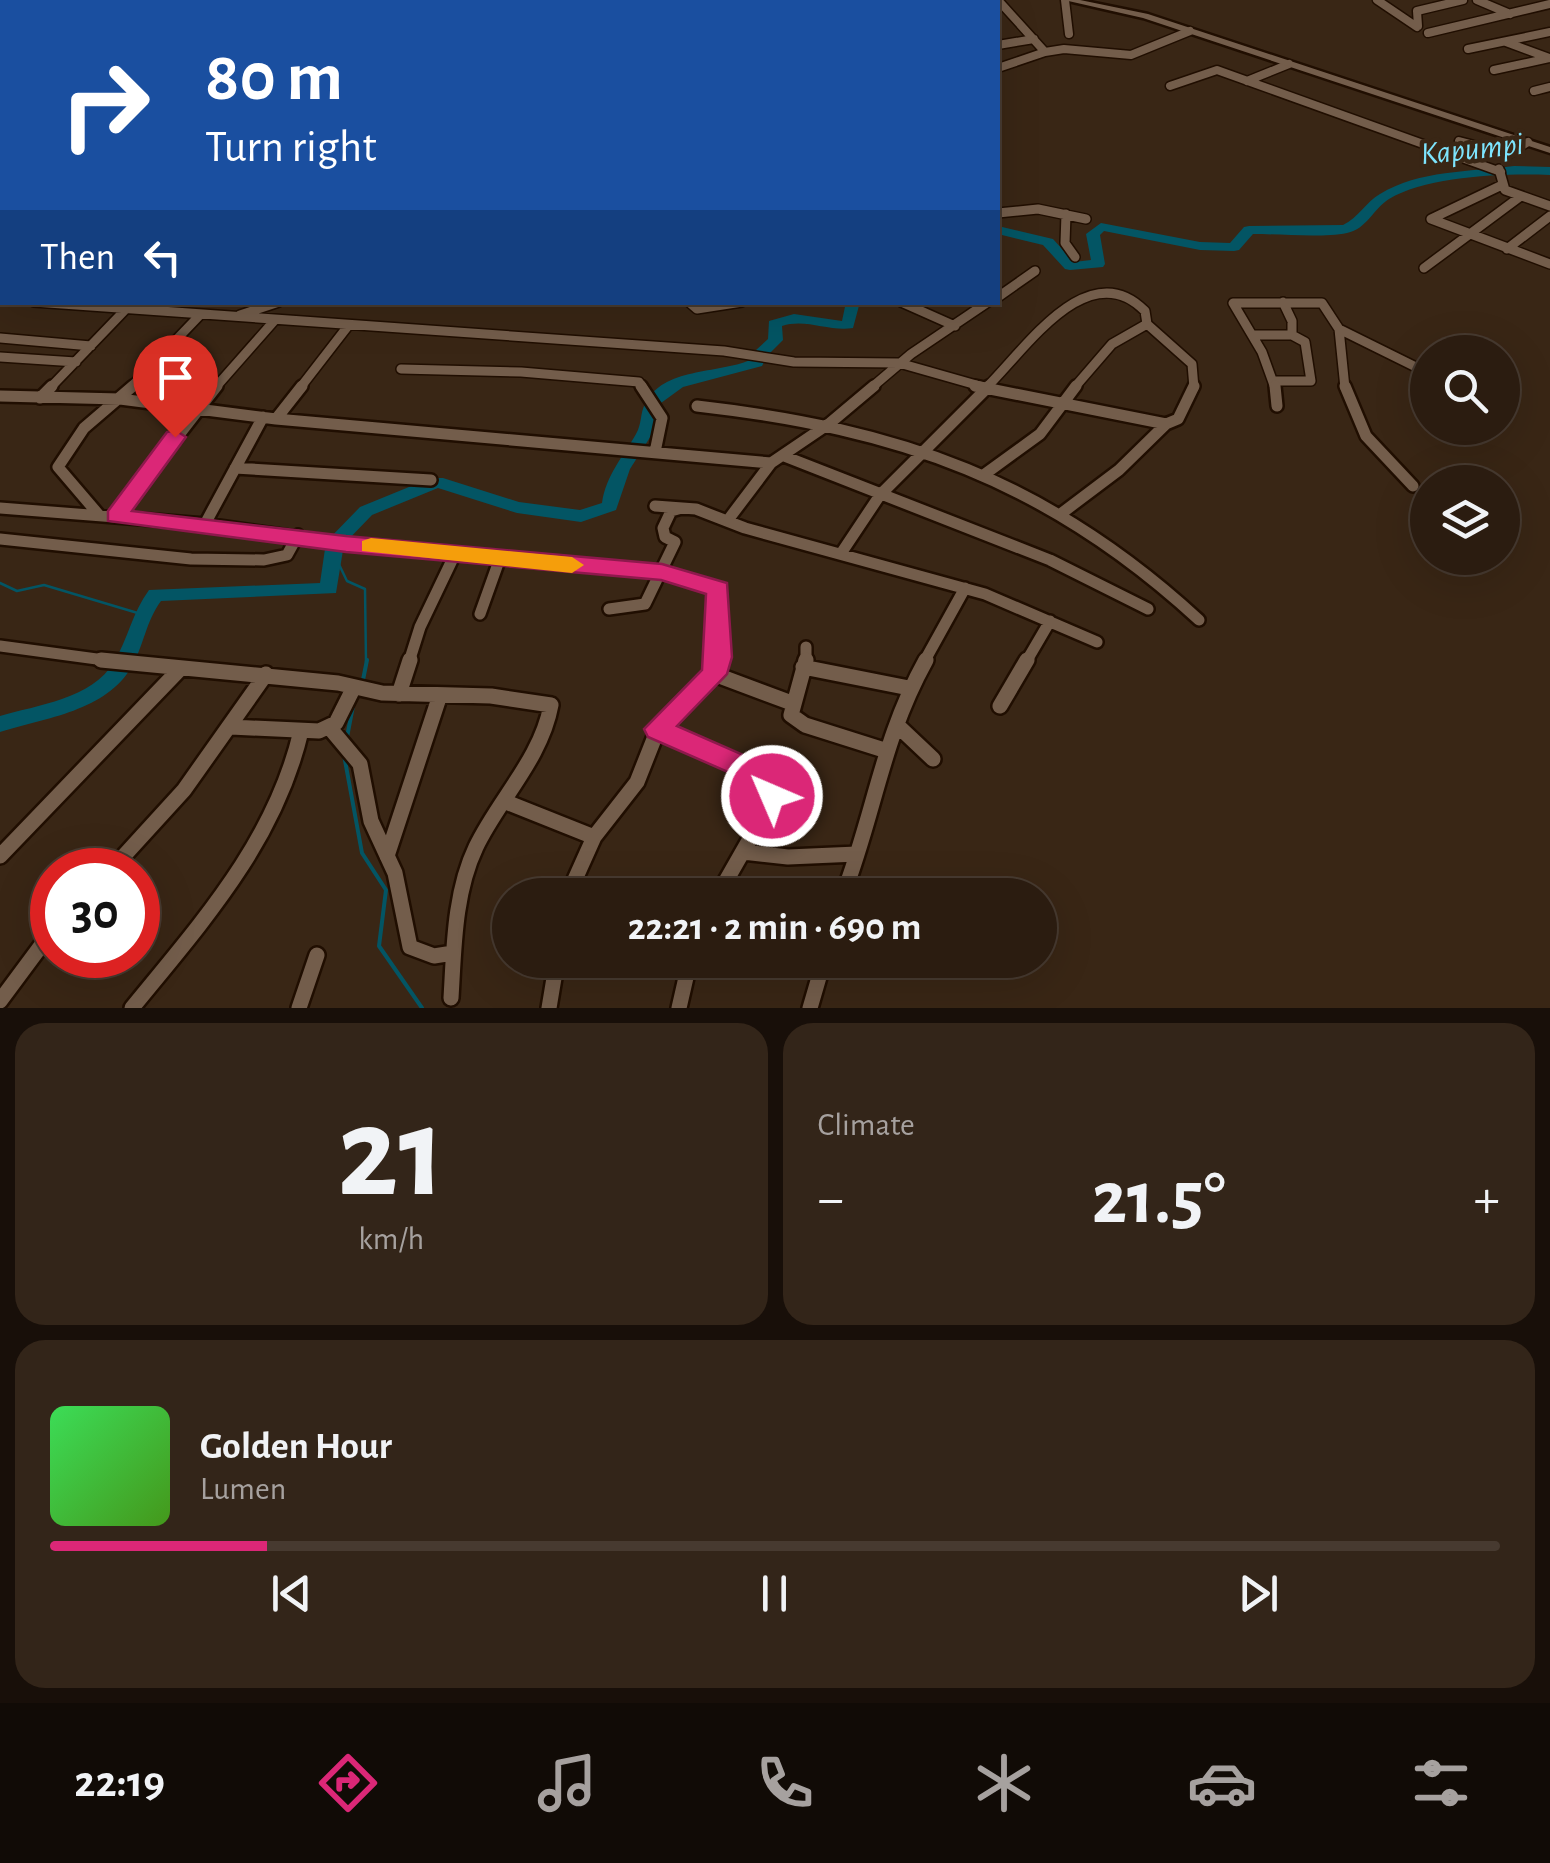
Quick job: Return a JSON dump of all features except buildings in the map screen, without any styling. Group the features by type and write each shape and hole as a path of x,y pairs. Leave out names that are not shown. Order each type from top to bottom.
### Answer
{"main road":[{"path":"1066,0 1134,13 1550,150"}],"street":[{"path":"1066,0 1070,34"},
{"path":"1377,0 1416,28 1417,11 1463,0"},
{"path":"1477,0 1511,14"},
{"path":"1000,3 1029,40 1045,52"},
{"path":"1428,33 1550,4"},
{"path":"1000,67 1064,49 1130,55 1190,31"},
{"path":"1468,50 1550,32"},
{"path":"1000,35 1029,40"},
{"path":"1000,45 1029,40"},
{"path":"1506,42 1550,58"},
{"path":"1494,70 1550,58"},
{"path":"1247,82 1289,64"},
{"path":"1170,86 1208,69 1476,160 1501,170 1502,185"},
{"path":"1534,91 1550,88"},
{"path":"1459,141 1508,154 1528,142"},
{"path":"1502,185 1550,206"},
{"path":"1502,185 1431,216 1436,224 1550,264"},
{"path":"1424,268 1521,196"},
{"path":"1000,212 1038,209 1086,219"},
{"path":"1066,214 1066,243 1075,257"},
{"path":"1508,249 1550,216"},
{"path":"1000,296 1035,271"},
{"path":"842,552 880,496 1073,301 1089,291 1131,297 1145,312 1147,324 1197,368 1188,404 1178,419 1166,424 1119,470 1062,513"},
{"path":"1283,302 1292,321 1292,336"},
{"path":"1276,406 1275,381 1254,335 1233,303 1322,303 1340,329 1410,364"},
{"path":"68,305 724,351 774,360 899,363 988,389 1166,424"},
{"path":"234,318 271,305"},
{"path":"692,305 698,309 723,305"},
{"path":"908,305 955,326"},
{"path":"728,520 771,463 830,423 899,363 984,305"},
{"path":"40,398 125,310"},
{"path":"99,515 58,466 68,445 104,408 120,399 199,316"},
{"path":"116,516 194,410 274,320"},
{"path":"985,474 1030,443 1098,353 1123,334 1147,324"},
{"path":"205,524 235,468 270,418 348,326"},
{"path":"1340,329 1339,372 1360,432 1410,483"},
{"path":"1254,335 1292,336 1305,342 1312,382 1275,381"},
{"path":"0,338 91,346"},
{"path":"0,357 76,362"},
{"path":"401,369 521,372 639,382 662,418 654,452"},
{"path":"0,396 120,399 270,418 771,463"},
{"path":"696,406 830,423 985,474 1062,513 1147,572 1200,620"},
{"path":"784,456 1050,560 1148,609"},
{"path":"235,468 430,480"},
{"path":"655,506 686,506 965,588 1097,642"},
{"path":"609,609 645,604 675,542 665,537 671,511 686,506"},
{"path":"0,508 205,524 455,554 662,572 719,589 719,657 714,674 658,729 637,782 594,837 576,878"},
{"path":"0,538 83,549 257,559 287,555 298,535"},
{"path":"399,694 420,626 455,554"},
{"path":"480,614 500,558"},
{"path":"848,878 871,814 884,750 909,688 965,588"},
{"path":"1000,706 1050,621"},
{"path":"0,646 179,670 266,674 399,694 491,696 550,705 506,802 473,851 453,953 452,998"},
{"path":"806,646 809,652 789,702 791,715 805,725 884,750"},
{"path":"804,666 909,688"},
{"path":"0,856 179,670"},
{"path":"131,848 184,790 266,674"},
{"path":"714,674 789,702"},
{"path":"231,727 302,731 329,728 361,688"},
{"path":"387,856 440,695"},
{"path":"897,725 933,759"},
{"path":"329,728 360,764 371,821 395,873 410,948 434,956 453,953"},
{"path":"658,729 750,768 773,784 767,808 728,878"},
{"path":"132,1008 254,847 290,776 302,731"},
{"path":"506,802 594,837"},
{"path":"743,852 788,857 856,854"},
{"path":"299,1008 317,955"},
{"path":"0,1001 30,961"},
{"path":"548,1008 554,978"},
{"path":"679,1008 686,978"},
{"path":"810,1008 819,978"}],"waterway":[{"name":"Kapumpi","path":"1000,230 1048,242 1070,266 1098,264 1093,234 1101,227 1184,244 1234,247 1249,230 1346,229 1361,221 1381,198 1416,182 1514,170 1550,171"},
{"name":"Kapumpi","path":"0,724 68,704 113,678 156,595 329,589 335,542 366,511 437,482 517,507 581,516 610,506 617,478 646,431 652,404 665,390 690,379 757,363 760,354 776,340 774,324 784,320 848,325 852,305"},
{"path":"333,552 347,581 365,589 366,662"},
{"path":"0,583 17,591 44,585 141,614"},
{"path":"363,680 367,660"},
{"path":"347,737 353,706"},
{"path":"344,755 362,853 386,890 379,946 422,1008"}],"slow traffic":[{"path":"371,546 572,565"}],"route":[{"path":"175,437 116,516 298,535 346,544 662,572 719,589 719,657 714,674 658,729 750,768 773,784 772,796"}]}
